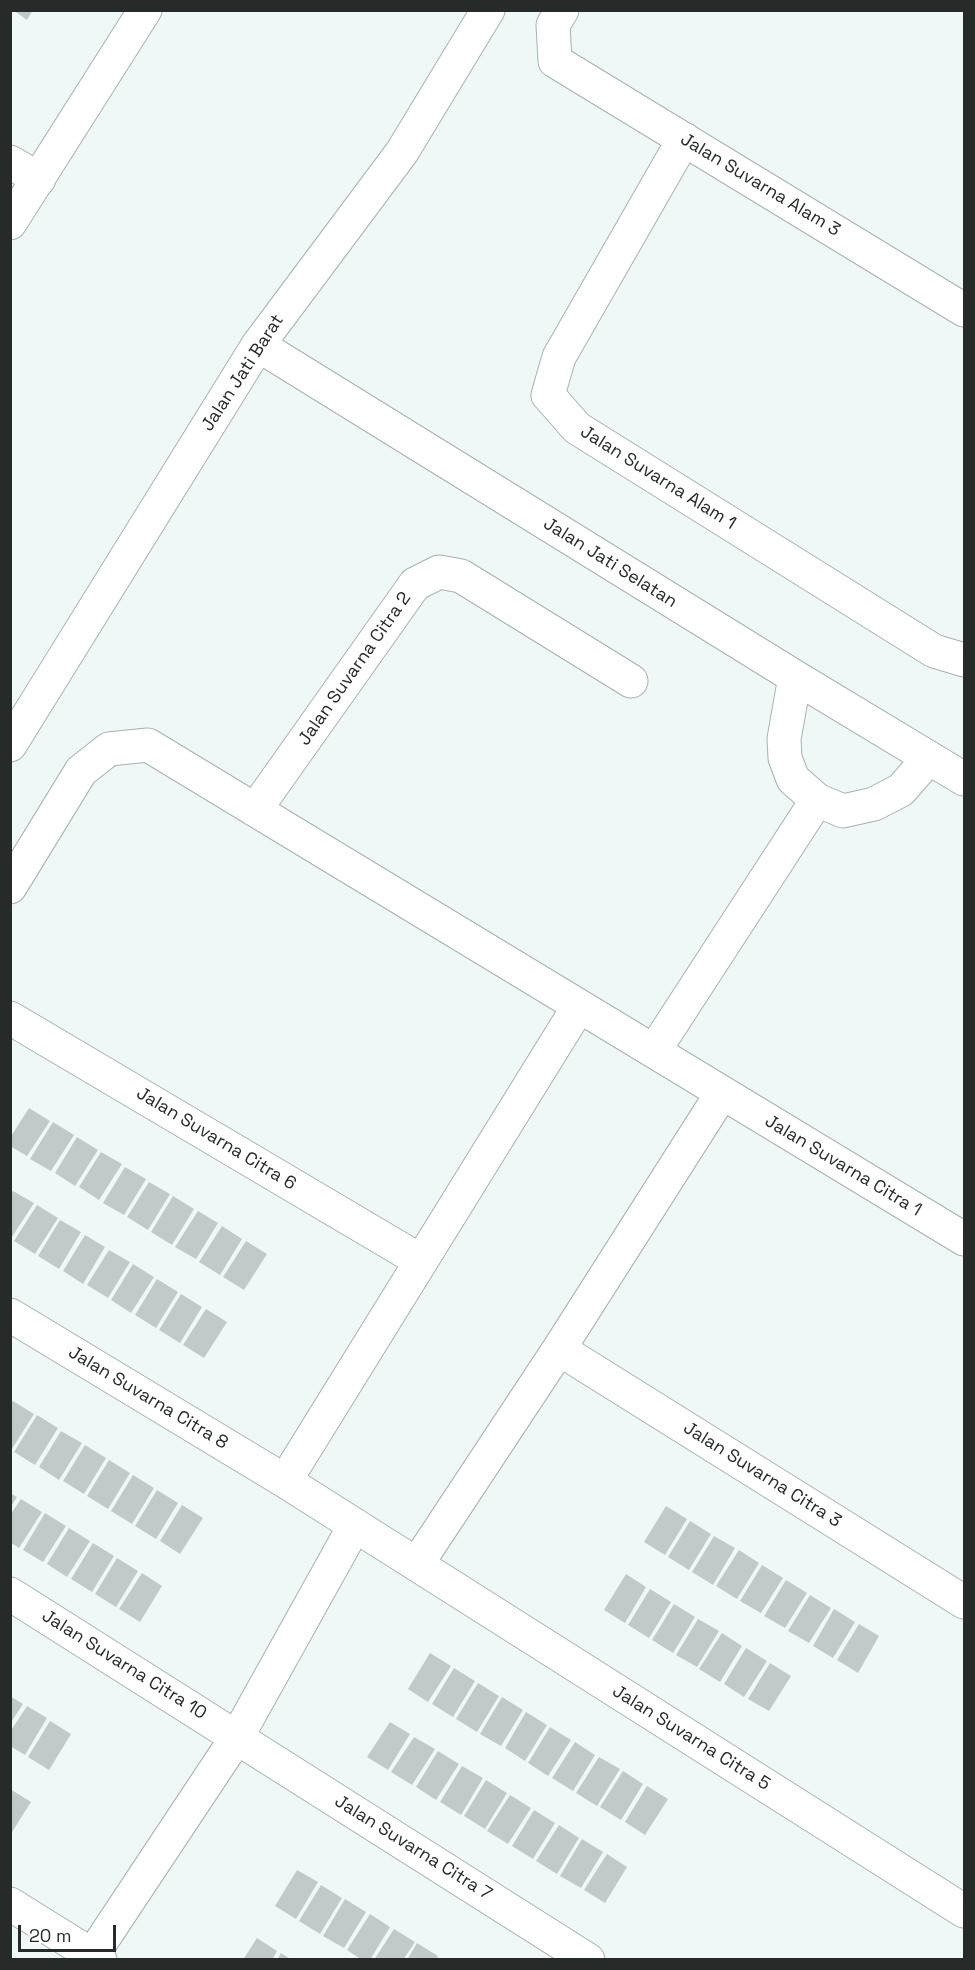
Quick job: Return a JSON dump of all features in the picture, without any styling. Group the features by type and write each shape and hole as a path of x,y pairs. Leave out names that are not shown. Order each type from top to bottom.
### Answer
{"street":[{"path":"10,223 145,10"},
{"name":"Jalan Jati Barat","path":"10,745 258,345 402,152 488,10"},
{"name":"Jalan Suvarna Alam 3","path":"562,10 553,26 555,61 964,310"},
{"name":"Jalan Suvarna Alam 1","path":"684,140 559,357 548,395 577,428 934,651 964,660"},
{"path":"10,162 39,179"},
{"name":"Jalan Jati Selatan","path":"258,345 795,677 964,778"},
{"name":"Jalan Suvarna Citra 2","path":"255,810 415,584 439,572 461,576 632,681"},
{"path":"795,677 784,739 785,758 793,778 817,801 843,811 874,804 901,790 929,758"},
{"path":"10,887 81,771 109,749 148,745 579,1006 285,1481"},
{"path":"654,1052 817,801"},
{"name":"Jalan Suvarna Citra 1","path":"579,1006 964,1239"},
{"name":"Jalan Suvarna Citra 6","path":"10,1018 422,1261"},
{"path":"417,1564 722,1093"},
{"name":"Jalan Suvarna Citra 8","path":"10,1315 355,1525"},
{"name":"Jalan Suvarna Citra 3","path":"559,1348 964,1602"},
{"path":"10,1904 94,1958 237,1737 355,1525"},
{"name":"Jalan Suvarna Citra 5","path":"355,1525 964,1911"},
{"name":"Jalan Suvarna Citra 10","path":"10,1594 237,1737"},
{"name":"Jalan Suvarna Citra 7","path":"237,1737 588,1959"}],"building":[{"path":"13,10 33,10 27,20"},
{"path":"29,1108 50,1121 27,1156 10,1146 10,1138"},
{"path":"53,1122 74,1135 51,1171 30,1159"},
{"path":"77,1137 98,1150 75,1186 55,1173"},
{"path":"101,1152 122,1164 99,1200 79,1187"},
{"path":"125,1167 146,1179 124,1215 103,1203"},
{"path":"149,1182 170,1194 148,1230 127,1217"},
{"path":"13,1191 34,1203 10,1240 10,1194"},
{"path":"173,1196 194,1209 172,1245 151,1232"},
{"path":"37,1205 58,1218 35,1254 14,1241"},
{"path":"198,1211 218,1223 196,1259 175,1247"},
{"path":"60,1220 81,1232 59,1269 38,1256"},
{"path":"222,1226 242,1239 220,1275 199,1262"},
{"path":"85,1235 105,1247 83,1284 63,1271"},
{"path":"246,1241 267,1254 244,1290 223,1277"},
{"path":"109,1250 130,1262 108,1298 87,1285"},
{"path":"133,1264 154,1277 131,1313 111,1300"},
{"path":"157,1279 178,1292 156,1328 135,1315"},
{"path":"181,1294 202,1307 180,1343 159,1330"},
{"path":"206,1309 227,1322 204,1358 183,1345"},
{"path":"13,1401 34,1414 10,1452 10,1405"},
{"path":"37,1415 58,1428 35,1465 14,1452"},
{"path":"61,1431 82,1443 59,1480 39,1467"},
{"path":"85,1445 106,1458 84,1494 63,1481"},
{"path":"109,1460 130,1473 108,1509 87,1496"},
{"path":"133,1475 154,1488 132,1524 111,1511"},
{"path":"157,1490 178,1503 156,1539 135,1526"},
{"path":"10,1493 17,1497 10,1508"},
{"path":"21,1499 42,1512 19,1548 10,1542 10,1515"},
{"path":"182,1505 203,1518 180,1554 160,1541"},
{"path":"666,1506 687,1519 665,1555 644,1542"},
{"path":"45,1513 66,1526 43,1562 23,1550"},
{"path":"690,1521 711,1534 689,1570 668,1557"},
{"path":"69,1528 90,1541 67,1577 47,1564"},
{"path":"714,1536 735,1548 713,1585 692,1572"},
{"path":"93,1543 114,1556 92,1592 71,1579"},
{"path":"739,1550 759,1563 737,1599 716,1586"},
{"path":"117,1558 138,1571 116,1607 95,1594"},
{"path":"762,1565 783,1578 761,1613 740,1601"},
{"path":"142,1573 162,1586 140,1622 119,1609"},
{"path":"626,1574 646,1587 625,1623 604,1610"},
{"path":"786,1580 807,1593 785,1628 764,1616"},
{"path":"650,1589 671,1602 649,1638 628,1625"},
{"path":"810,1595 831,1608 809,1643 788,1631"},
{"path":"674,1604 695,1617 673,1653 652,1640"},
{"path":"834,1609 855,1622 833,1658 813,1646"},
{"path":"698,1619 719,1631 697,1667 676,1655"},
{"path":"859,1624 879,1636 858,1673 837,1660"},
{"path":"722,1633 742,1646 720,1682 699,1669"},
{"path":"746,1648 767,1661 744,1697 724,1684"},
{"path":"430,1653 451,1666 428,1702 408,1689"},
{"path":"770,1663 791,1676 769,1711 748,1699"},
{"path":"454,1668 475,1681 453,1717 432,1704"},
{"path":"478,1683 499,1696 477,1732 456,1719"},
{"path":"10,1696 23,1704 10,1724"},
{"path":"502,1697 523,1710 501,1746 480,1734"},
{"path":"27,1706 47,1718 25,1755 10,1746 10,1732"},
{"path":"526,1712 547,1725 525,1761 505,1748"},
{"path":"50,1721 71,1734 49,1770 28,1757"},
{"path":"390,1722 410,1734 388,1770 367,1757"},
{"path":"550,1727 571,1740 548,1776 528,1763"},
{"path":"414,1737 435,1749 412,1785 391,1772"},
{"path":"575,1742 595,1755 573,1791 552,1778"},
{"path":"438,1751 459,1764 436,1800 416,1787"},
{"path":"599,1757 620,1769 597,1806 576,1793"},
{"path":"462,1766 483,1778 461,1815 440,1802"},
{"path":"623,1771 643,1784 621,1820 600,1807"},
{"path":"486,1780 507,1793 485,1829 464,1816"},
{"path":"647,1786 668,1799 645,1835 625,1822"},
{"path":"10,1789 31,1802 10,1835"},
{"path":"510,1795 531,1808 508,1844 487,1831"},
{"path":"534,1810 555,1823 533,1859 512,1846"},
{"path":"559,1825 579,1838 557,1874 536,1861"},
{"path":"582,1839 603,1852 581,1888 560,1876"},
{"path":"607,1854 627,1867 605,1903 584,1890"},
{"path":"297,1870 318,1882 296,1919 275,1906"},
{"path":"321,1885 342,1898 320,1934 299,1921"},
{"path":"345,1899 366,1912 344,1948 323,1936"},
{"path":"370,1914 390,1927 370,1960 362,1960 347,1950"},
{"path":"394,1929 415,1942 403,1960 374,1960"},
{"path":"257,1938 277,1951 272,1960 243,1960"},
{"path":"417,1943 438,1956 436,1960 407,1960"},
{"path":"281,1953 292,1960 277,1960"}]}
